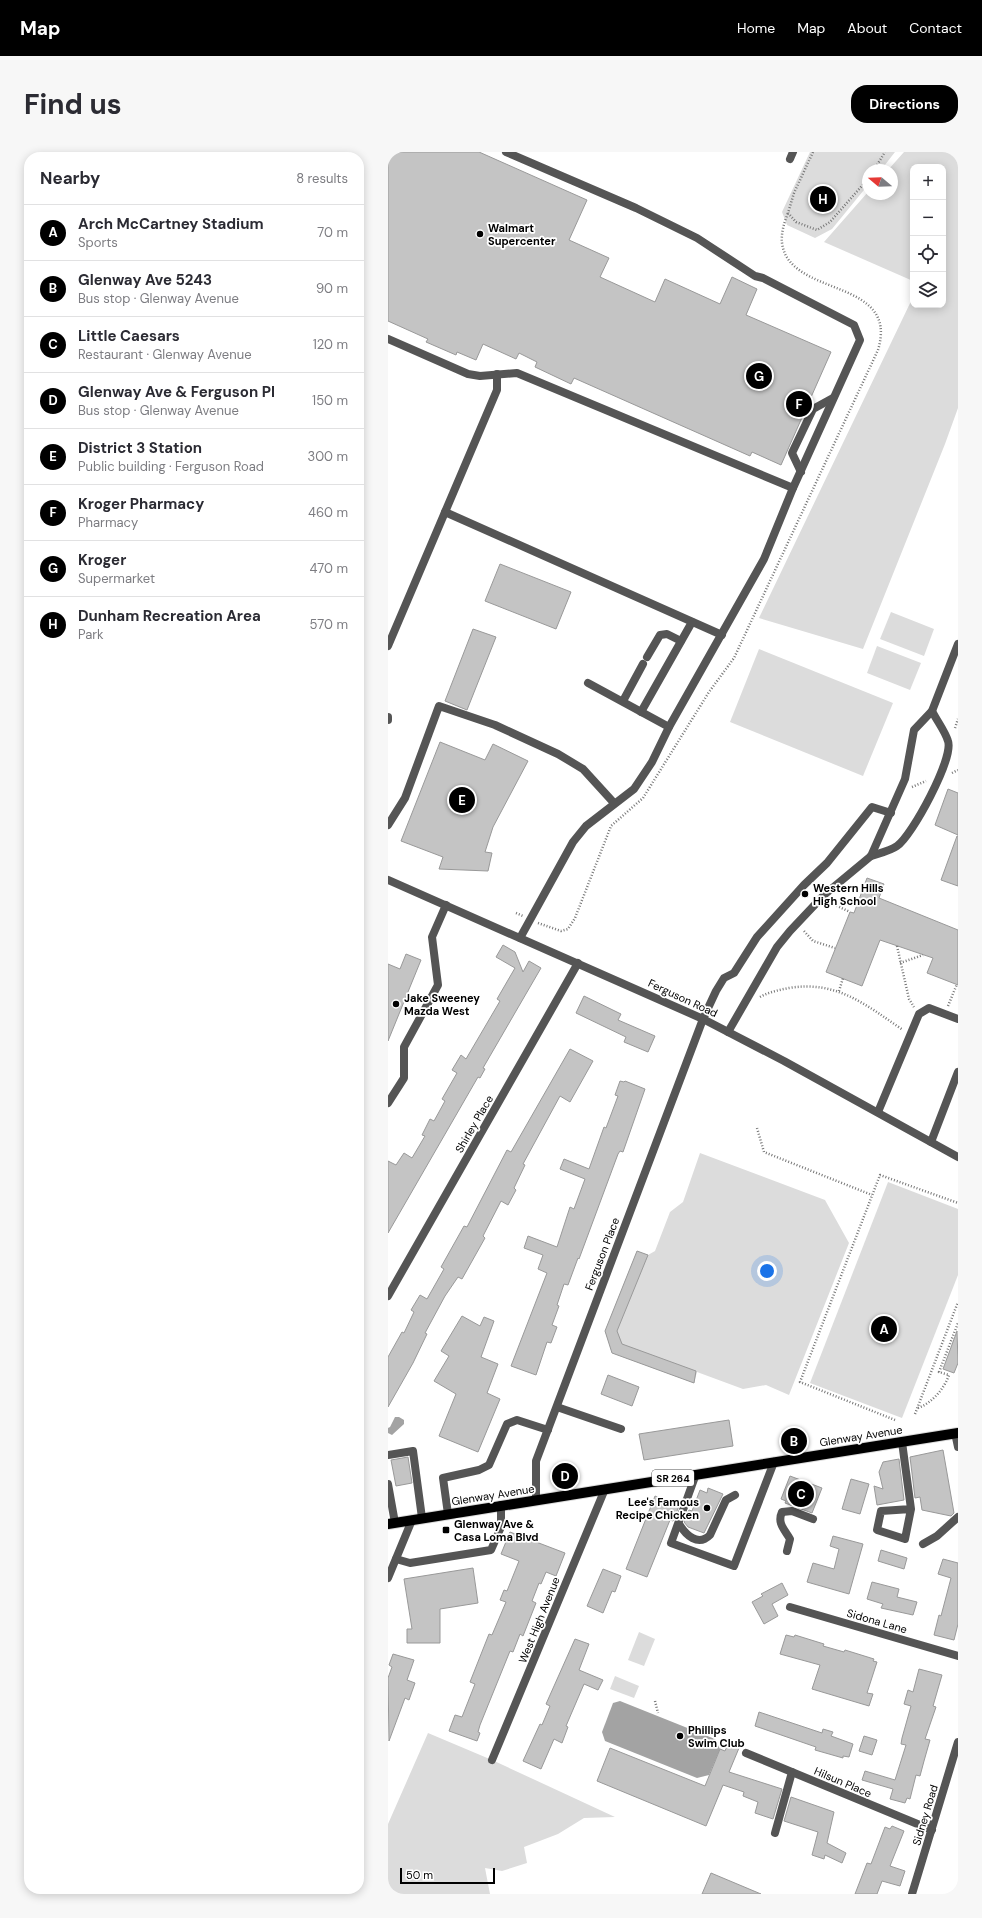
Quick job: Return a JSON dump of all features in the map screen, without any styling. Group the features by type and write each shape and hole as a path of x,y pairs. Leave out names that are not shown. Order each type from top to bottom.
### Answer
{"main road":[{"name":"Glenway Avenue","path":"390,1523 957,1433"}],"street":[{"path":"506,152 636,208 697,238 755,276 762,278 854,325 860,340 800,472 764,559 669,727 652,762 634,789 586,826 572,842 520,938"},
{"path":"388,339 468,374 480,376 517,374 536,380 793,488"},
{"path":"388,646 497,390 497,374"},
{"path":"800,472 792,454 795,447 813,408 834,398"},
{"path":"445,512 722,635"},
{"path":"641,712 692,622"},
{"path":"623,701 660,635 666,634 681,642"},
{"path":"871,856 905,779 914,730 932,711 958,644"},
{"path":"588,683 669,727"},
{"path":"388,825 405,798 440,706 495,725 558,754 583,769 614,803"},
{"path":"728,1032 777,947 797,923 824,895 871,856 898,846 927,805 949,752 949,741 932,711"},
{"name":"Ferguson Place","path":"536,1500 536,1461 703,1019 716,991 724,978 734,973 757,937 804,885 827,863 872,807 891,813"},
{"name":"Ferguson Road","path":"388,880 703,1019 878,1112 958,1157"},
{"path":"388,1102 404,1078 404,1047 438,985 432,937 446,905"},
{"name":"Shirley Place","path":"388,1296 578,963"},
{"path":"878,1112 909,1034 919,1014 929,1008 958,1019"},
{"path":"931,1142 958,1072"},
{"path":"557,1407 621,1429"},
{"path":"448,1514 443,1478 479,1470 489,1465 507,1424 517,1420 548,1430"},
{"path":"957,1433 958,1447"},
{"path":"902,1442 911,1509 905,1539 877,1530 881,1511 911,1509"},
{"path":"388,1455 412,1451 417,1519 396,1559 388,1578"},
{"path":"696,1474 672,1543 734,1566 774,1462"},
{"path":"388,1484 390,1523"},
{"name":"West High Avenue","path":"492,1760 605,1489"},
{"path":"679,1524 687,1536 706,1540 710,1535 726,1500 735,1495"},
{"path":"396,1559 410,1563 491,1550 501,1527 502,1506"},
{"path":"787,1551 790,1539 780,1524 782,1512 792,1511 813,1519"},
{"path":"923,1544 937,1536 958,1518"},
{"name":"Sidona Lane","path":"790,1607 958,1656"},
{"name":"Sidney Road","path":"912,1894 958,1742"},
{"name":"Hilsun Place","path":"746,1753 932,1830"},
{"path":"775,1833 792,1772"}],"path":[{"path":"813,152 794,193 788,213 796,222 817,230 830,222 862,186"},
{"path":"878,164 885,152"},
{"path":"954,728 958,720"},
{"path":"952,773 958,770"},
{"path":"900,791 932,779"},
{"path":"824,895 829,902 850,912"},
{"path":"797,923 813,941 835,948"},
{"path":"897,946 909,999 919,1014"},
{"path":"900,963 923,955"},
{"path":"839,991 843,978"},
{"path":"946,1014 957,984"},
{"path":"748,996 756,999 769,992 800,986 824,986 848,994 909,1034"},
{"path":"757,1128 764,1152 872,1195"},
{"path":"895,1420 800,1382 880,1175 958,1204"},
{"path":"915,1414 958,1302"},
{"path":"917,1408 926,1405 939,1392 947,1380 949,1375 939,1372 958,1323"},
{"path":"655,1701 658,1713"}],"shaded area":[{"path":"810,152 895,152 886,164 862,164 862,192 832,229 815,238 787,225 782,212"},
{"path":"904,152 958,152 958,408 863,649 759,618 910,303 910,308 946,308 946,164 910,164 910,280 824,242 862,199 898,200 898,164 893,164"},
{"path":"891,612 934,629 924,656 880,639"},
{"path":"877,646 921,663 910,690 867,673"},
{"path":"759,649 893,703 863,776 730,722"},
{"path":"700,1153 825,1200 849,1243 789,1395 766,1385 743,1389 697,1372 694,1383 612,1353 605,1331 637,1251 648,1255 655,1251 670,1212 683,1202"},
{"path":"888,1182 958,1209 958,1275 902,1418 810,1383"},
{"path":"395,1417 399,1417 404,1420 404,1424 392,1435 388,1433 388,1428"},
{"path":"639,1632 655,1639 644,1666 628,1660"},
{"path":"615,1676 639,1686 634,1698 610,1689"},
{"path":"620,1701 715,1739 720,1749 709,1775 697,1778 605,1741 602,1732 613,1703"},
{"path":"428,1733 492,1760 615,1817 584,1818 558,1834 524,1847 527,1863 502,1871 485,1868 490,1894 388,1894 388,1824"}],"building":[{"path":"388,152 479,152 587,200 569,240 609,258 600,277 655,302 665,279 720,304 732,277 757,289 746,315 831,352 781,465 752,452 750,456 574,378 571,384 535,367 537,362 519,353 516,359 483,344 476,360 457,352 456,355 426,342 428,339 388,321"},
{"path":"500,564 571,592 556,629 485,601"},
{"path":"473,629 496,637 467,710 445,701"},
{"path":"440,742 485,760 493,744 528,761 493,827 485,852 492,853 488,871 439,869 443,857 401,841"},
{"path":"948,789 958,793 958,835 935,825"},
{"path":"958,836 958,886 941,880"},
{"path":"867,878 884,884 879,898 958,930 958,985 927,973 933,958 880,940 862,986 826,972 850,912 854,913"},
{"path":"503,945 515,952 523,972 529,961 541,968 483,1068 485,1069 480,1078 478,1077 388,1233 388,1161 396,1165 404,1153 412,1158 425,1136 422,1135 430,1119 434,1121 445,1101 442,1099 457,1073 452,1070 461,1055 466,1059 500,1001 497,999 515,968 496,957"},
{"name":"Jake Sweeney Mazda West","path":"406,954 421,960 388,1041 388,964 400,969"},
{"path":"584,996 621,1014 618,1020 655,1036 648,1052 624,1042 626,1037 576,1013"},
{"path":"570,1049 593,1061 570,1102 560,1096 523,1164 525,1165 514,1188 516,1190 508,1205 501,1201 483,1236 485,1238 462,1279 458,1277 445,1296 425,1333 427,1334 413,1363 388,1407 388,1357 402,1332 404,1333 414,1312 411,1310 420,1295 427,1299 444,1269 441,1267 464,1226 467,1227 507,1150 511,1152"},
{"path":"620,1081 625,1081 645,1089 623,1152 620,1151 618,1154 579,1259 578,1258 568,1285 564,1284 557,1305 559,1306 552,1325 557,1327 551,1343 547,1342 536,1375 511,1366 547,1273 538,1269 543,1255 524,1248 528,1236 557,1247 570,1207 574,1209 585,1179 560,1169 564,1159 589,1169 604,1127 606,1128 618,1096 615,1095"},
{"path":"637,1251 648,1255 617,1331 622,1344 696,1371 694,1383 612,1353 605,1331"},
{"path":"462,1316 480,1326 484,1317 494,1321 481,1357 498,1364 487,1393 500,1399 478,1452 439,1436 456,1394 434,1381 449,1356 441,1351"},
{"path":"957,1331 958,1363 954,1373 943,1369"},
{"path":"608,1375 639,1387 632,1406 601,1394"},
{"path":"729,1420 733,1446 644,1460 639,1434"},
{"path":"943,1450 954,1513 951,1516 922,1510 920,1497 915,1498 910,1457"},
{"path":"408,1457 412,1483 396,1486 391,1460"},
{"path":"899,1459 904,1500 877,1505 874,1486 883,1489 879,1472 883,1462"},
{"path":"790,1476 822,1488 812,1513 785,1503 786,1501 781,1499"},
{"path":"851,1479 869,1484 860,1514 842,1509"},
{"name":"Lee's Famous Recipe Chicken","path":"708,1488 723,1494 704,1533 688,1527 684,1522 689,1510 692,1511 700,1490 707,1493"},
{"path":"655,1496 679,1506 673,1521 670,1520 647,1577 626,1569"},
{"path":"510,1532 565,1553 556,1576 546,1572 541,1584 539,1583 532,1601 536,1603 523,1636 520,1634 513,1652 510,1651 480,1725 478,1732 480,1733 477,1741 449,1731 455,1715 462,1717 475,1684 470,1682 489,1634 492,1635 506,1602 500,1600 504,1590 507,1591 519,1561 501,1554"},
{"path":"833,1536 863,1544 849,1594 807,1582 813,1563 834,1569 839,1549 830,1546"},
{"path":"881,1550 907,1558 904,1569 878,1561"},
{"path":"943,1559 958,1563 958,1624 954,1640 934,1635 939,1615 941,1616 951,1578 938,1574"},
{"path":"473,1568 478,1603 440,1609 440,1643 407,1643 407,1629 412,1629 404,1579"},
{"path":"603,1569 621,1576 615,1592 612,1591 603,1613 587,1606"},
{"path":"872,1582 899,1589 897,1597 917,1602 913,1615 881,1608 883,1604 867,1599"},
{"path":"782,1583 788,1595 772,1604 778,1616 764,1624 752,1602 763,1596 761,1594"},
{"path":"786,1635 794,1637 795,1635 824,1644 823,1646 844,1652 845,1650 874,1659 873,1661 877,1662 867,1693 873,1694 869,1706 812,1689 820,1665 780,1654"},
{"path":"575,1639 589,1644 579,1670 603,1680 598,1690 584,1684 566,1726 568,1727 562,1743 554,1739 541,1769 523,1761 540,1724 542,1725 550,1706 546,1704"},
{"path":"393,1654 414,1660 407,1680 415,1683 409,1700 405,1698 389,1741 388,1678 392,1667 389,1665"},
{"path":"919,1669 942,1675 933,1706 936,1707 925,1739 930,1740 920,1776 916,1775 910,1799 907,1798 905,1803 890,1799 893,1789 862,1780 865,1771 895,1780 906,1745 901,1744 911,1706 904,1704 908,1690 913,1692"},
{"path":"759,1712 822,1733 823,1729 833,1732 831,1736 853,1744 849,1757 843,1756 843,1758 815,1750 816,1747 755,1726"},
{"path":"864,1736 877,1740 872,1755 859,1751"},
{"path":"728,1743 739,1748 729,1772 782,1789 773,1819 755,1813 758,1802 743,1796 744,1792 723,1785 706,1826 597,1781 610,1748 705,1786 720,1749 725,1751"},
{"path":"791,1797 834,1812 827,1843 846,1853 842,1863 825,1855 824,1859 812,1855 818,1832 784,1821"},
{"path":"892,1826 904,1831 890,1866 905,1871 900,1886 882,1881 877,1894 855,1894 867,1863 871,1864 885,1827 890,1829"},
{"path":"711,1873 761,1894 702,1894"}],"place":[{"name":"Dunham Recreation Area","path":"823,199"},
{"name":"Walmart Supercenter","path":"480,234"},
{"name":"Kroger","path":"759,376"},
{"name":"Kroger Pharmacy","path":"799,404"},
{"name":"District 3 Station","path":"462,800"},
{"name":"Western Hills High School","path":"805,894"},
{"name":"Jake Sweeney Mazda West","path":"396,1004"},
{"name":"Arch McCartney Stadium","path":"884,1329"},
{"name":"Glenway Ave 5243","path":"794,1441"},
{"name":"Glenway Ave & Ferguson Pl","path":"565,1476"},
{"name":"Little Caesars","path":"801,1494"},
{"name":"Lee's Famous Recipe Chicken","path":"707,1508"},
{"name":"Glenway Ave & Casa Loma Blvd","path":"446,1530"},
{"name":"Phillips Swim Club","path":"680,1736"}]}
